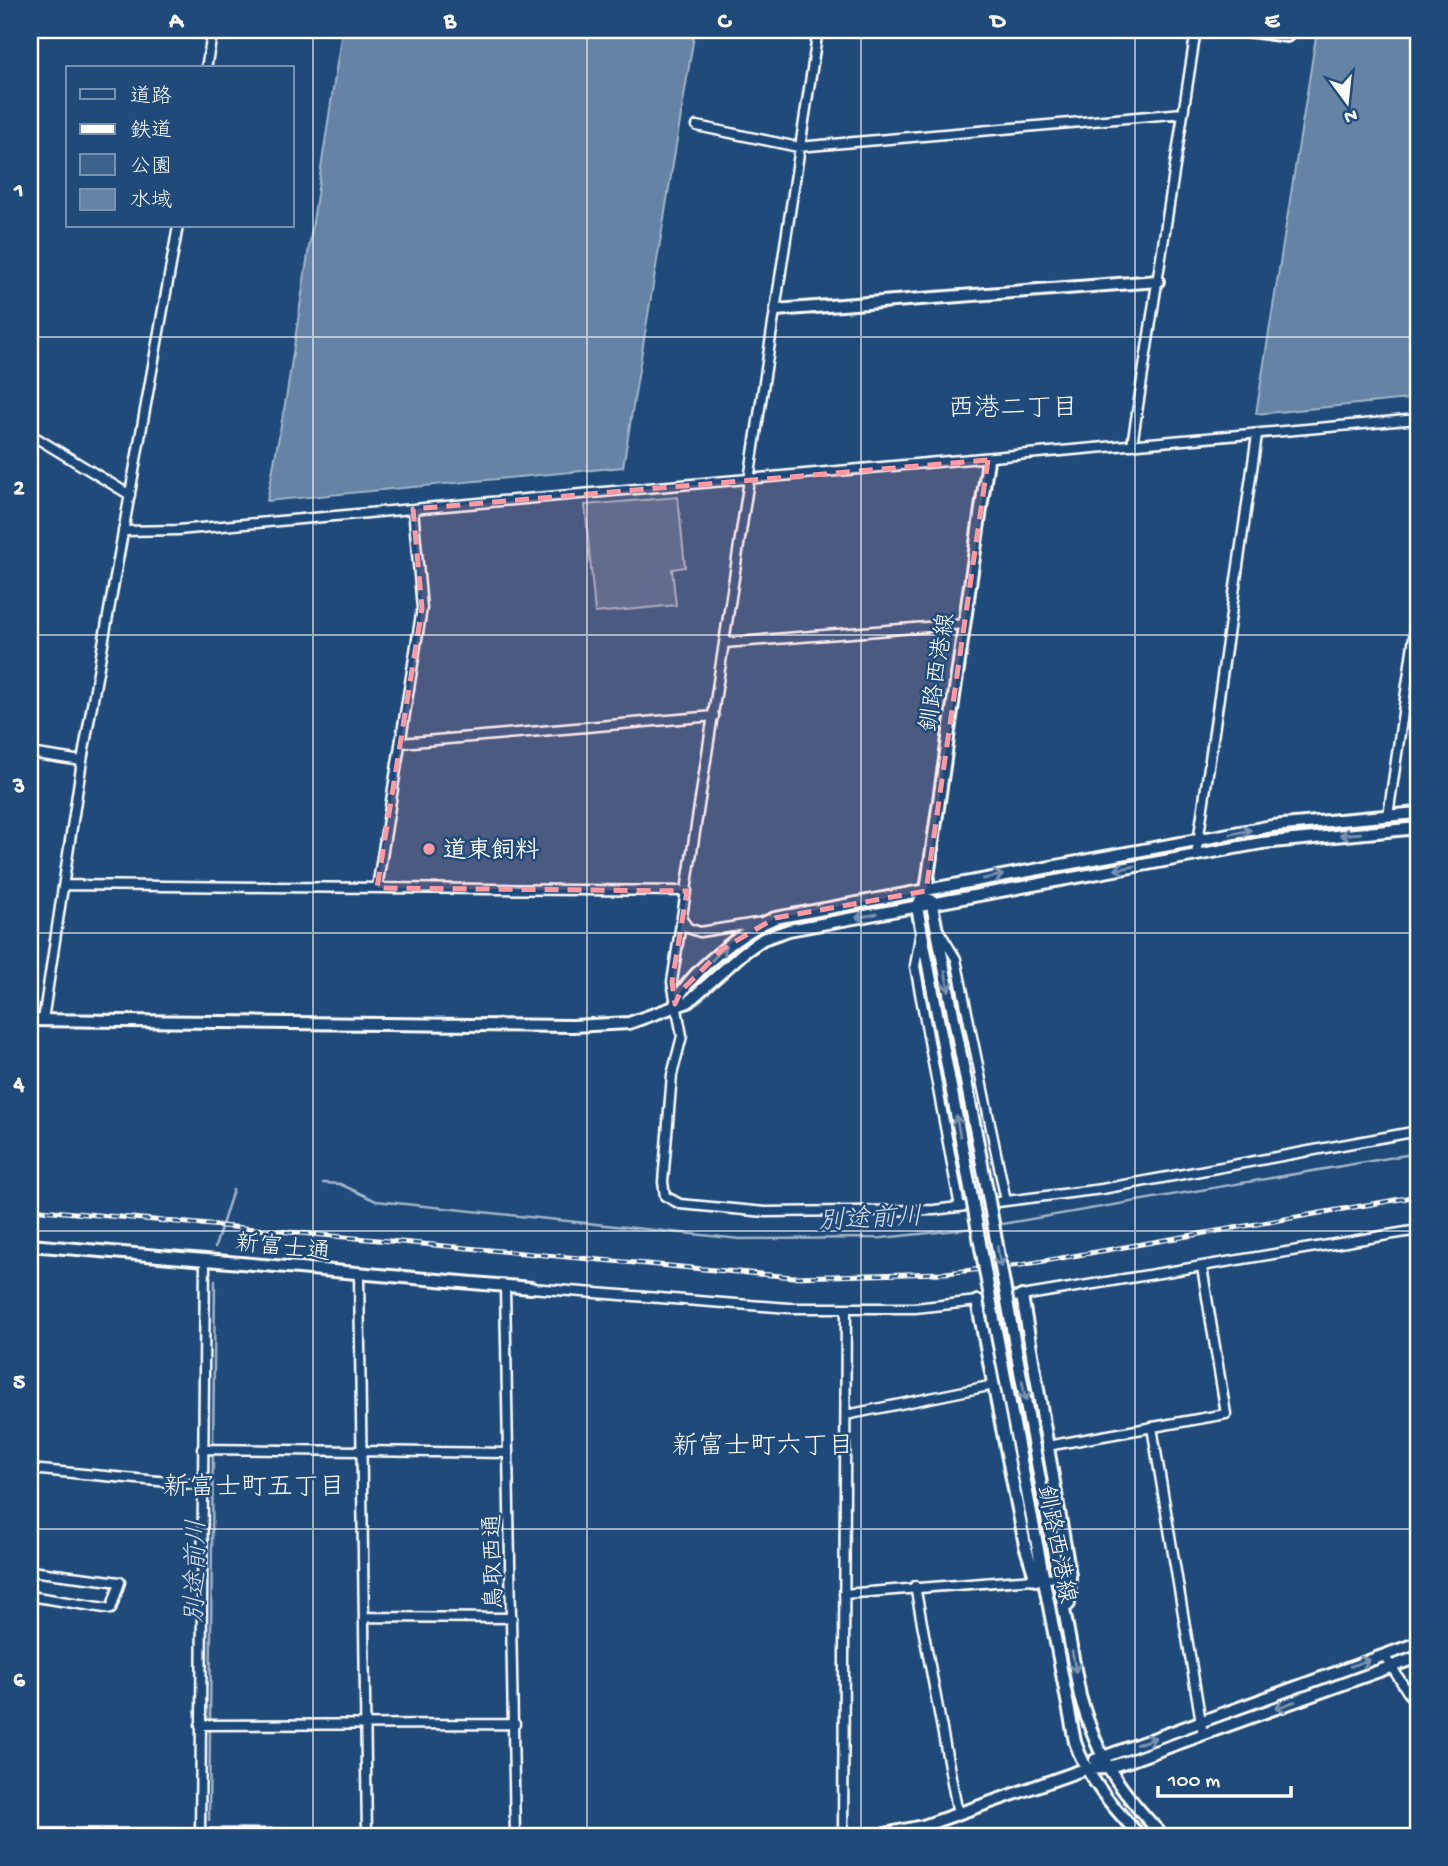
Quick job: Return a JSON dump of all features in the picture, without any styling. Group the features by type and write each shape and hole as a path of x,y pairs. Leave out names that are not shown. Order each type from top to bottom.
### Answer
{"street":[{"path":"206,66 213,30"},
{"path":"818,30 672,982 681,1036 672,1075 663,1182 665,1196 680,1205 765,1212 960,1208 1102,1189 1418,1132"},
{"path":"1132,445 1196,30"},
{"path":"1243,30 1287,36"},
{"path":"697,126 798,147 1182,113"},
{"path":"43,1020 82,761 178,228"},
{"path":"776,310 1158,282"},
{"path":"123,531 178,530 988,460 1418,419"},
{"path":"30,434 130,495"},
{"path":"1196,856 1257,435"},
{"name":"釧路西港線","path":"917,907 926,891 988,460"},
{"path":"377,888 422,608 413,509"},
{"path":"1388,816 1415,654 1418,609"},
{"path":"724,643 965,624"},
{"path":"401,743 714,716"},
{"path":"30,753 82,761"},
{"path":"682,919 688,928 700,932 1272,826 1418,813"},
{"path":"30,1020 607,1026 639,1021 675,1004 688,1002 763,939 789,930 1262,843 1418,828"},
{"path":"64,885 687,891"},
{"path":"926,891 933,905 937,927 956,959 1006,1201"},
{"path":"917,907 922,929 915,966 960,1208"},
{"path":"675,1004 681,991 724,948 765,922"},
{"name":"釧路西港線","path":"937,927 1080,1696 1106,1768 1163,1836"},
{"name":"釧路西港線","path":"922,929 1040,1579 1065,1699 1085,1769"},
{"path":"531,1288 763,1307 915,1308 1022,1296 1418,1230"},
{"name":"新富士通","path":"30,1245 505,1288 531,1288"},
{"path":"200,1836 205,1259"},
{"path":"1046,1446 1226,1414 1202,1267"},
{"path":"359,1275 367,1836"},
{"name":"鳥取西通","path":"505,1288 515,1836"},
{"path":"1022,1296 1070,1575 1067,1620"},
{"path":"977,1301 1025,1545 1040,1579"},
{"path":"843,1836 846,1308"},
{"path":"846,1415 994,1385"},
{"path":"1152,1427 1203,1734"},
{"path":"202,1449 508,1453"},
{"path":"30,1469 201,1485"},
{"path":"30,1571 120,1582 111,1609 30,1596"},
{"path":"844,1594 915,1586 1059,1577"},
{"path":"915,1586 958,1814"},
{"path":"364,1617 512,1618"},
{"path":"1085,1769 1100,1756 1418,1643"},
{"path":"1384,1655 1418,1708"},
{"path":"875,1836 925,1831 958,1814 1085,1769 1106,1768 1418,1657"},
{"path":"200,1725 515,1724"},
{"path":"1085,1769 1137,1835"},
{"path":"30,1835 405,1836"}],"highlighted area":[{"path":"988,460 926,891 775,918 724,948 681,991 675,1004 672,982 687,891 377,888 422,608 413,509"}],"green space":[{"path":"678,497 685,567 672,569 676,605 595,613 585,505"}],"water":[{"path":"342,30 695,30 623,467 267,501 286,399"},
{"path":"1317,30 1418,30 1418,398 1256,414"}],"waterway":[{"name":"別途前川","path":"996,1225 1418,1153"},
{"name":"別途前川","path":"323,1183 340,1184 376,1201 740,1239 882,1238 975,1228"},
{"name":"別途前川","path":"215,1247 233,1190"},
{"name":"別途前川","path":"213,1445 215,1280"},
{"name":"別途前川","path":"210,1722 213,1452"},
{"name":"別途前川","path":"209,1820 210,1729"}],"railway":[{"path":"30,1209 793,1277 945,1273 1021,1265 1418,1196"}],"place":[{"name":"道東飼料","path":"429,849"}],"district":[{"name":"西港二丁目","path":"1013,406"},
{"name":"新富士町六丁目","path":"763,1444"},
{"name":"新富士町五丁目","path":"254,1485"}]}
